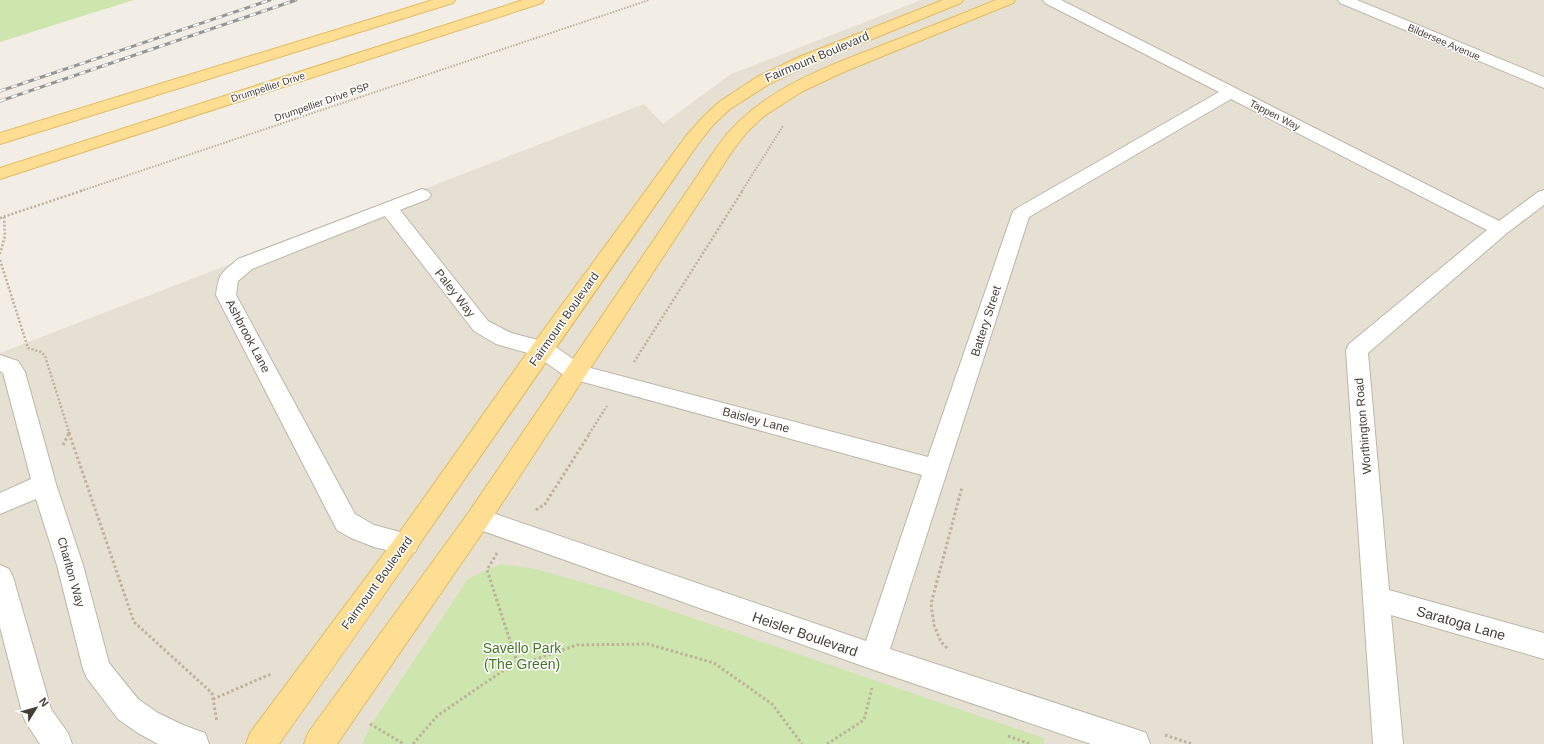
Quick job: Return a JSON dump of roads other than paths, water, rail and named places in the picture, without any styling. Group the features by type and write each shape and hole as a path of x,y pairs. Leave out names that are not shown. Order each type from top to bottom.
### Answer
{"main road":[{"path":"0,139 448,0"},
{"name":"Drumpellier Drive","path":"0,174 537,0"},
{"name":"Fairmount Boulevard","path":"261,744 406,544 697,133 726,104 751,86 784,69 956,0"},
{"name":"Fairmount Boulevard","path":"320,744 478,519 730,141 750,119 774,100 809,81 1008,0"}],"street":[{"name":"Tappen Way","path":"1050,0 1500,229"},
{"name":"Bildersee Avenue","path":"1345,0 1544,83"},
{"name":"Battery Street","path":"874,657 1021,214 1231,92"},
{"name":"Ashbrook Lane","path":"406,544 368,535 355,529 346,522 226,295 228,279 245,264 422,195"},
{"name":"Worthington Road","path":"1388,744 1357,350 1500,229 1544,196"},
{"name":"Paley Way","path":"389,208 481,326 504,339 542,350 576,372"},
{"name":"Charlton Way","path":"0,363 12,367 14,372 44,484 70,565 97,669 128,709 148,724 177,738 194,744"},
{"name":"Baisley Lane","path":"576,372 936,469"},
{"path":"0,504 44,484"},
{"name":"Heisler Boulevard","path":"478,519 874,657 1098,738 1135,744"},
{"path":"0,577 38,716 57,744"},
{"name":"Saratoga Lane","path":"1377,599 1544,646"}],"railway":[{"path":"0,91 270,0"},
{"path":"0,101 296,0"}],"park label":[{"name":"Savello Park (The Green)","path":"522,656"}]}
